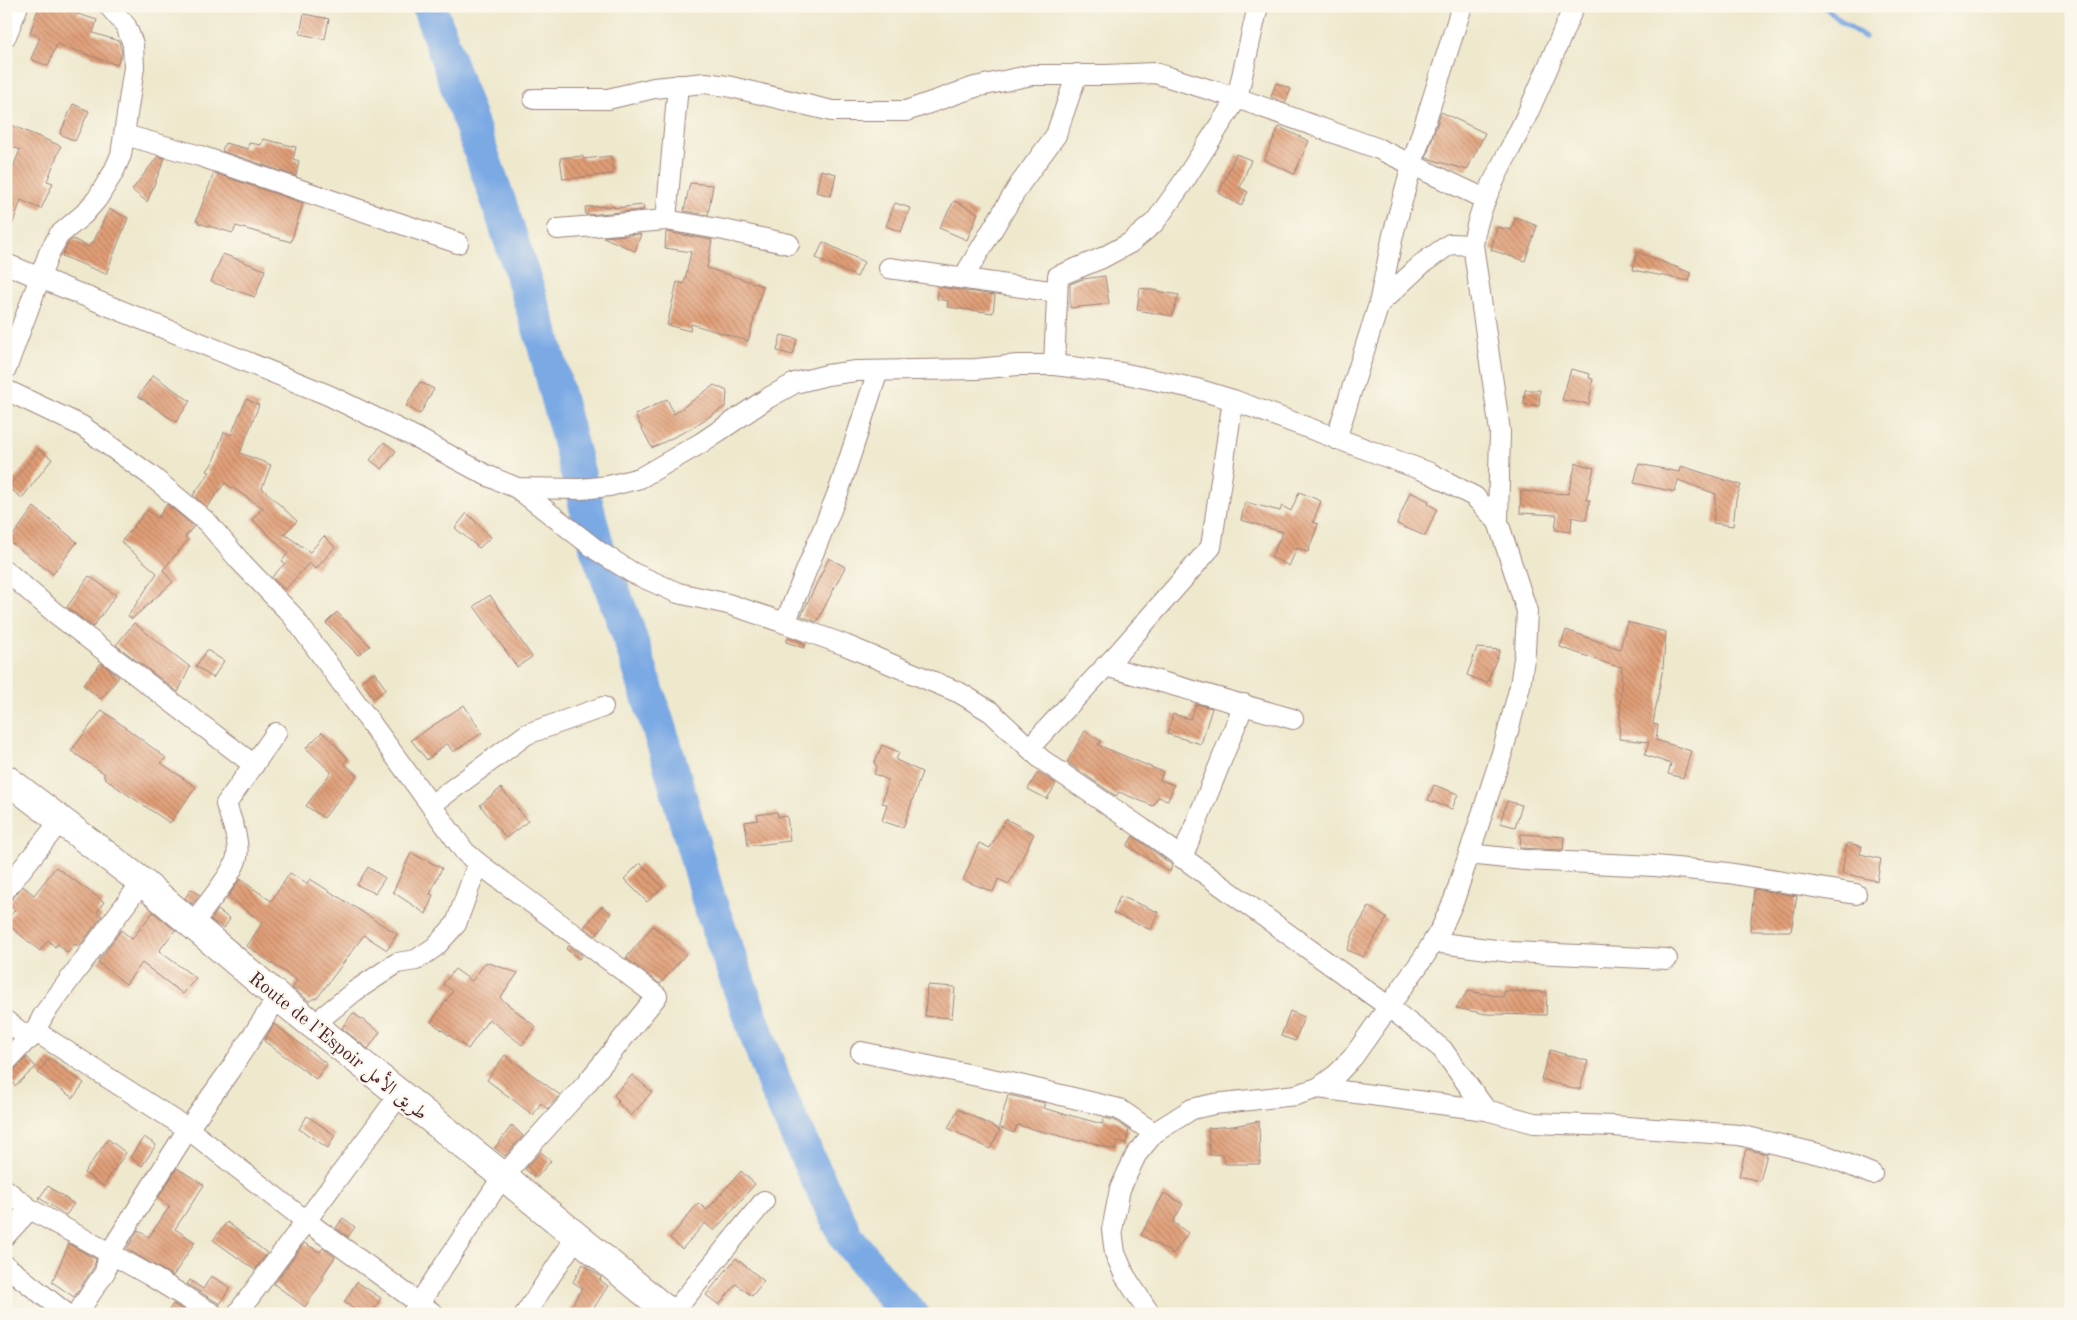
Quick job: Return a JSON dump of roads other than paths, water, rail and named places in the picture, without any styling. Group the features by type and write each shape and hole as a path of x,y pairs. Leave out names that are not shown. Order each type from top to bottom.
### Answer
{"highway":[{"name":"Route de l’Espoir طريق الأمل","path":"6,779 142,882 278,997 503,1176 672,1314"}],"street":[{"path":"6,36 18,6"},
{"path":"6,369 49,253 59,235 84,214 97,199 114,173 121,155 134,67 133,44 126,26 109,6"},
{"path":"1054,366 1058,276 1102,258 1130,243 1155,222 1237,98 1258,6"},
{"path":"1336,439 1379,304 1393,235 1412,164 1462,6"},
{"path":"1150,1314 1125,1276 1115,1252 1112,1230 1120,1189 1136,1155 1154,1133 1192,1109 1214,1104 1296,1095 1318,1088 1337,1074 1353,1057 1433,942 1454,900 1470,854 1508,733 1520,686 1526,652 1528,611 1498,522 1500,430 1472,245 1474,232 1485,199 1525,118 1574,6"},
{"path":"534,99 608,99 654,88 705,83 727,86 832,111 906,112 974,87 1032,74 1106,75 1155,73 1237,98 1379,149 1485,199"},
{"path":"963,278 1020,184 1056,135 1077,74"},
{"path":"666,220 678,86"},
{"path":"125,135 200,156 458,243"},
{"path":"558,229 666,220 789,244"},
{"path":"1379,304 1423,263 1450,244 1472,245"},
{"path":"6,264 328,394 419,438 486,475 517,488 598,551 633,573 678,593 728,604 786,623 960,693 991,712 1041,759 1389,1007 1442,1050 1486,1110"},
{"path":"889,268 1057,292"},
{"path":"517,488 581,489 609,486 640,478 701,443 768,398 795,383 827,375 856,371 976,369 1018,365 1054,366 1122,373 1233,400 1430,473 1475,497 1498,522"},
{"path":"786,623 839,490 878,371"},
{"path":"6,390 82,426 150,474 208,523 239,560 292,615 465,852 657,996 586,1084 503,1176 422,1310 188,1129 33,1035 6,1021"},
{"path":"1029,748 1211,547 1233,400"},
{"path":"6,571 55,613 254,765"},
{"path":"1105,666 1293,719"},
{"path":"1182,858 1244,704"},
{"path":"431,805 527,734 603,706"},
{"path":"192,924 231,872 237,856 234,829 226,804 276,733"},
{"path":"6,889 61,820"},
{"path":"1470,854 1524,860 1655,866 1728,873 1856,894"},
{"path":"314,1024 355,991 397,963 416,960 435,946 456,924 478,863"},
{"path":"6,1062 33,1035 44,1014 142,882"},
{"path":"1433,942 1511,952 1667,959"},
{"path":"77,1314 104,1272 109,1254 188,1129 278,997"},
{"path":"861,1052 1011,1083 1120,1109 1154,1133"},
{"path":"1318,1088 1486,1110 1534,1122 1738,1135 1828,1156 1872,1174"},
{"path":"237,1314 400,1094"},
{"path":"6,1190 30,1209 214,1314"},
{"path":"672,1314 764,1201"},
{"path":"6,1235 30,1209"},
{"path":"525,1314 577,1236"},
{"path":"6,1266 67,1314"}],"waterway":[{"path":"429,6 499,203 543,339 598,551 627,629 669,760 709,901 776,1088 847,1238 895,1299 911,1314"},
{"path":"1824,6 1842,22 1865,37"}]}
